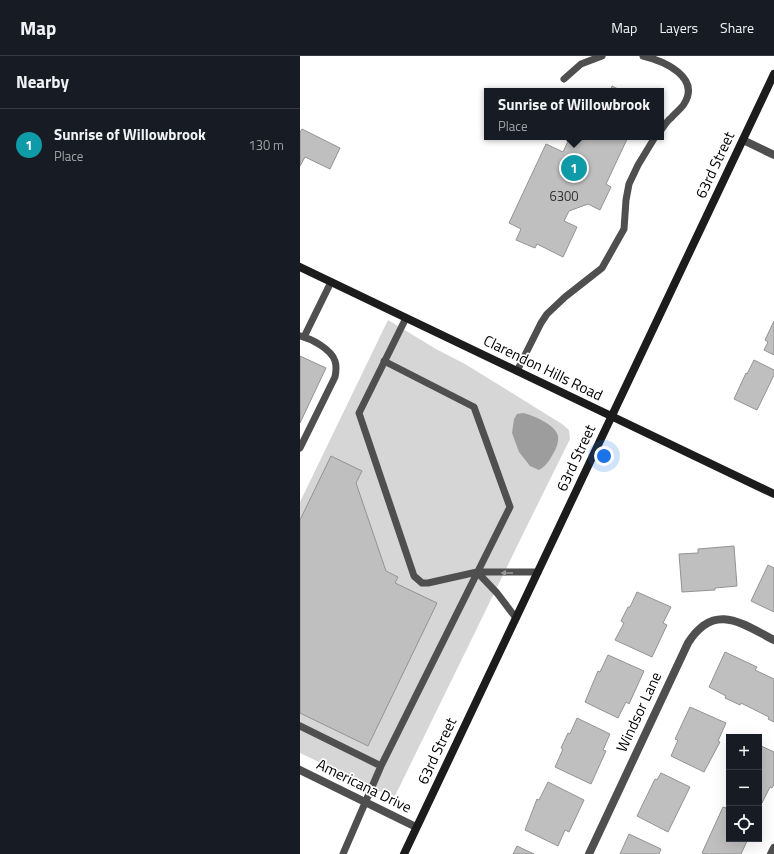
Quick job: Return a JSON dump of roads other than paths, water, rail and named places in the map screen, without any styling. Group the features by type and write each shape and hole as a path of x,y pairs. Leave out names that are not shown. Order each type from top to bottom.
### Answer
{"main road":[{"name":"63rd Street","path":"404,854 774,74"},
{"name":"Clarendon Hills Road","path":"300,267 774,494"}],"street":[{"path":"743,140 774,155"},
{"name":"Windsor Lane","path":"588,854 695,631 703,624 721,619 730,620 743,624 774,640"},
{"name":"Americana Drive","path":"300,770 416,827"},
{"path":"771,854 774,848"}],"lane":[{"path":"564,79 581,64 602,56"},
{"path":"643,56 674,68 683,76 688,84 688,94 684,105 664,126"},
{"path":"517,371 541,323 548,314 565,297 602,268 624,229 626,200 629,184 638,165 653,140"},
{"path":"300,448 334,377 336,369 335,360 330,352 318,344 302,337 331,282"},
{"path":"406,318 359,413 414,576 422,583 428,583 477,572 538,572"},
{"path":"343,854 381,766 510,507 474,407 384,361"},
{"path":"477,572 497,593 516,618"},
{"path":"300,726 381,766"}],"place":[{"name":"Sunrise of Willowbrook","path":"574,168"}]}
